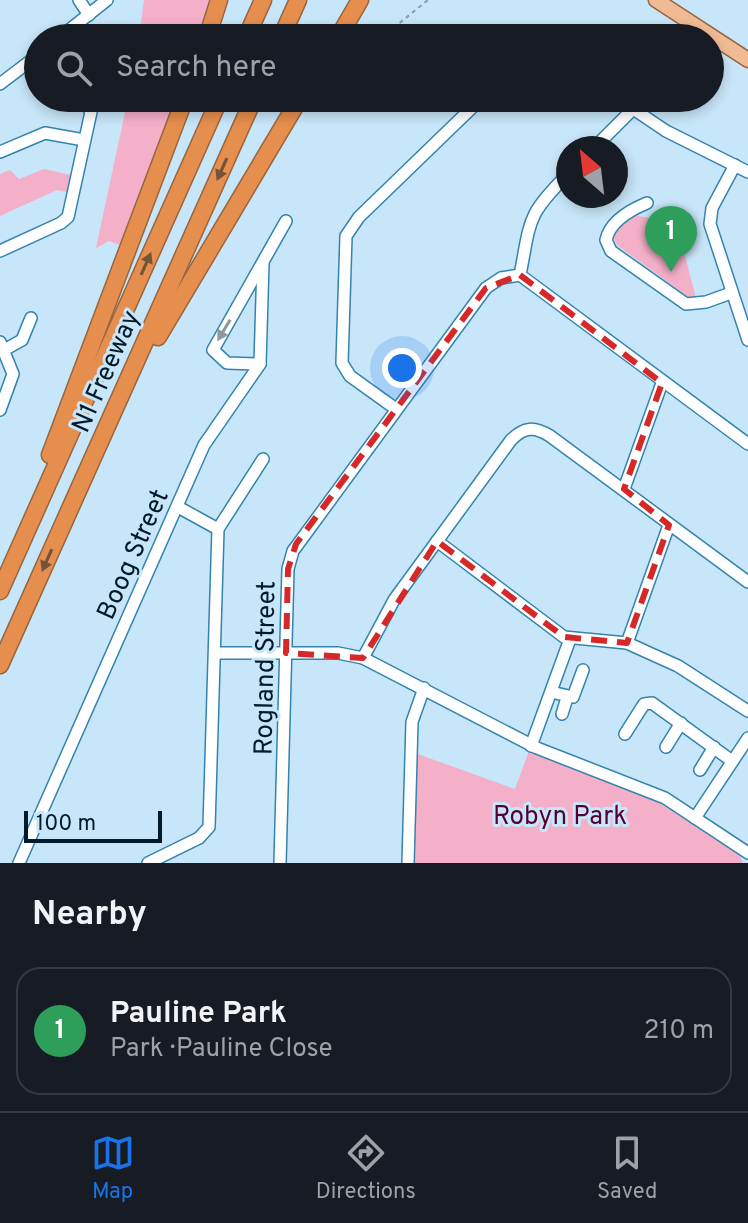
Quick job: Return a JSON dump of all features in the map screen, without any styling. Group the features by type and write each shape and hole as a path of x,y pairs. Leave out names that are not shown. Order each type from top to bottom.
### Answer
{"highway":[{"path":"211,24 219,0"},
{"path":"252,24 263,0"},
{"path":"287,24 298,0"},
{"path":"346,24 360,0"},
{"path":"9,570 180,112"},
{"name":"N1 Freeway","path":"0,591 214,112"},
{"name":"N1 Freeway","path":"0,665 248,112"},
{"path":"60,531 172,310 292,112"}],"main road":[{"path":"656,0 693,24"},
{"path":"724,44 748,60"}],"street":[{"path":"79,0 89,15"},
{"path":"77,24 107,0"},
{"path":"0,84 24,66"},
{"path":"0,251 66,220 91,112"},
{"path":"396,409 350,376 342,363 346,236 359,217 468,112"},
{"path":"606,136 630,112"},
{"path":"638,112 666,131 748,172"},
{"path":"0,152 45,133 84,140"},
{"path":"735,165 710,216 731,293 748,340"},
{"path":"556,186 540,202 530,219 520,275 662,383 747,439"},
{"path":"647,203 630,210 611,228 606,240 611,251 686,304 706,302 731,293"},
{"path":"263,263 260,364 227,363 213,350 286,221"},
{"name":"Rogland Street","path":"280,863 288,569 293,551 486,288 495,280 520,275"},
{"path":"0,410 13,374 2,346 20,342 31,318"},
{"name":"Boog Street","path":"19,863 209,436 260,364"},
{"path":"624,489 662,383"},
{"path":"363,658 394,600 511,440 525,429 542,431 748,582"},
{"path":"148,863 199,838 209,827 218,529 263,459"},
{"path":"178,507 218,529"},
{"path":"627,643 669,525"},
{"path":"437,541 570,639 588,637 627,643 678,666 748,711"},
{"path":"531,746 570,639"},
{"path":"215,653 338,653 363,658 531,746 635,785 695,818 748,853"},
{"path":"551,692 567,698 574,696 583,670"},
{"path":"408,863 412,722 424,688"},
{"path":"562,714 567,698"},
{"path":"625,734 647,702 732,761"},
{"path":"666,747 681,723"},
{"path":"695,818 748,738"},
{"path":"700,770 714,747"}],"path":[{"path":"398,24 428,0"}],"highlighted area":[{"path":"520,275 662,383 624,489 669,525 627,643 564,637 437,541 363,658 286,653 288,569 296,544 486,288"}],"green space":[{"path":"144,0 212,0 204,24 141,24"},
{"path":"125,112 172,112 120,245 109,241 96,248"},
{"path":"44,169 71,175 67,192 57,190 0,216 0,174 10,170 19,179"},
{"path":"663,208 673,210 696,298 691,299 617,245 613,236 633,215 656,219"},
{"name":"Robyn Park","path":"529,751 647,795 739,853 743,863 412,863 415,753 515,789"}],"place":[{"name":"Pauline Park","path":"671,272"}]}
